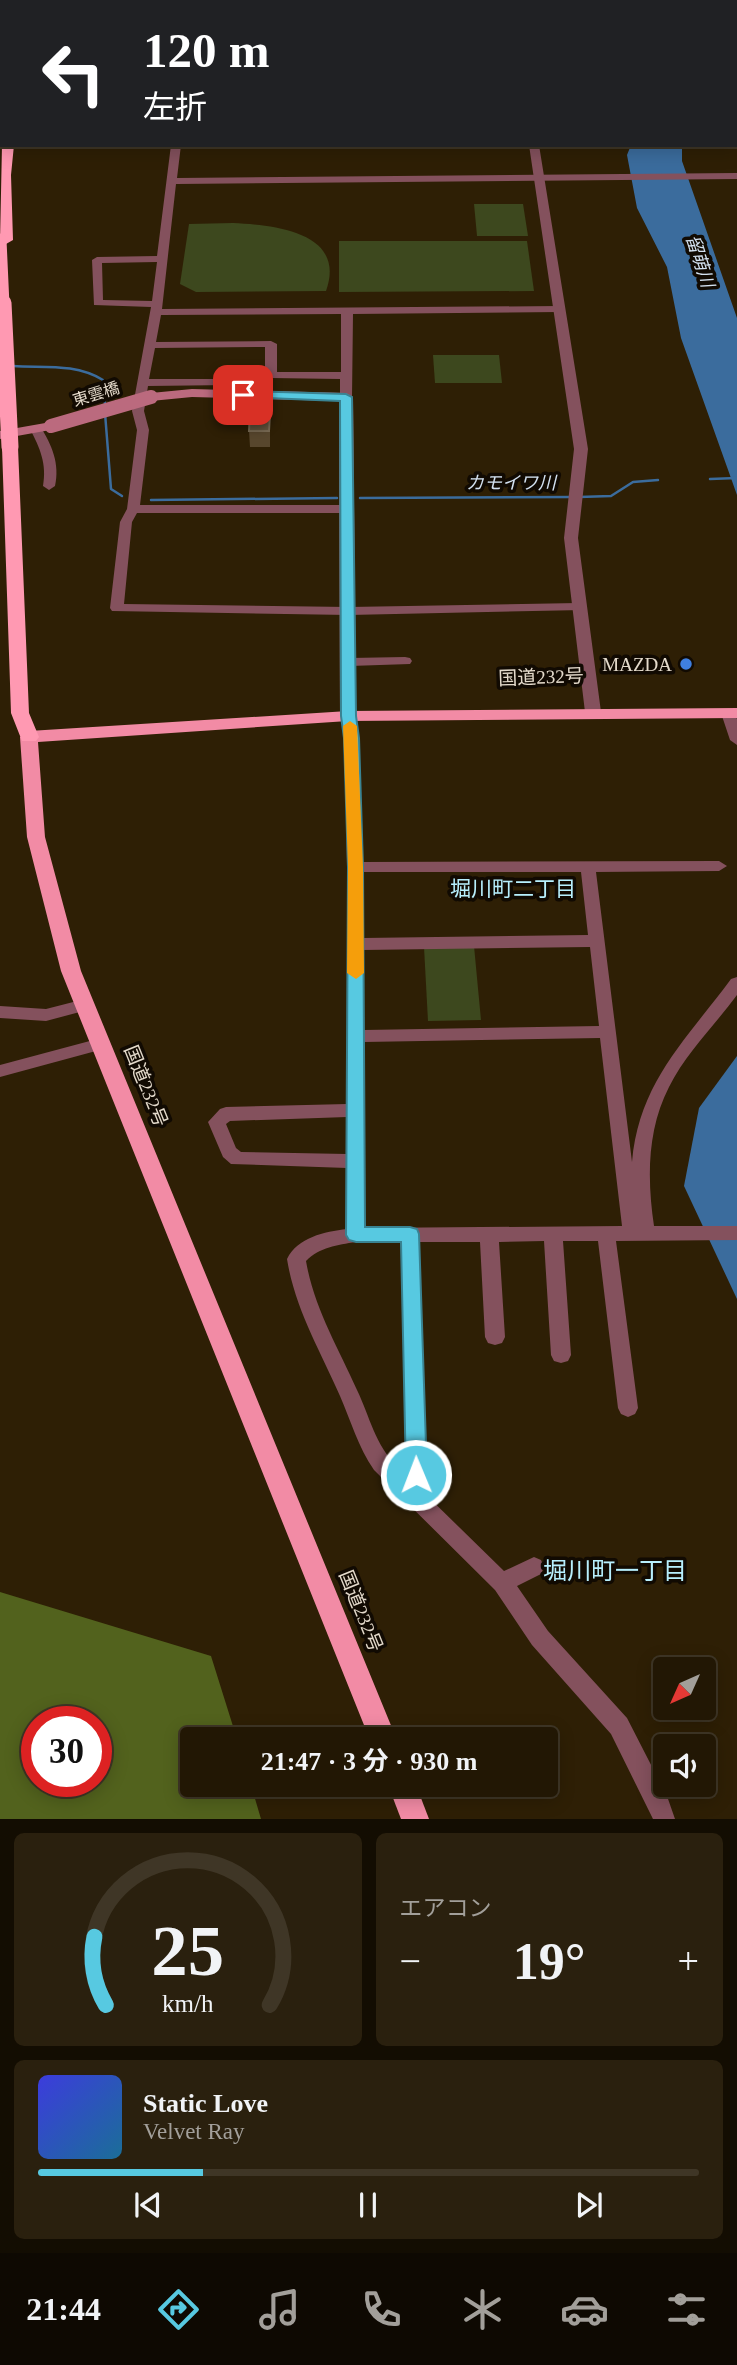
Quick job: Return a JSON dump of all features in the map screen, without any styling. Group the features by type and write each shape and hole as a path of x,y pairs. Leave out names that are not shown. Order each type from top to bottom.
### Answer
{"highway":[{"path":"8,147 2,239 9,443 29,737"},
{"name":"国道232号","path":"379,1727 71,971 36,837 29,737 348,716 592,707 734,710"},
{"path":"407,1797 415,1819"}],"main road":[{"name":"東雲橋","path":"9,443 36,429 151,397 192,393 346,397"},
{"path":"346,397 350,662 348,716"}],"street":[{"path":"176,147 156,308 138,411 143,430 133,509 126,522 117,608 349,611 578,607"},
{"path":"534,147 581,449 571,538 592,707"},
{"path":"172,181 737,176"},
{"path":"160,259 97,260 98,303 156,308 559,309"},
{"path":"346,397 347,310"},
{"path":"149,345 271,344 271,375"},
{"path":"143,383 231,382 271,375 346,376"},
{"path":"36,429 49,453 52,473 49,486"},
{"path":"133,509 348,509"},
{"path":"350,662 405,661"},
{"path":"734,710 737,740"},
{"path":"348,716 352,738 355,867 356,1235"},
{"path":"588,866 608,1032 643,1234"},
{"path":"355,867 719,866"},
{"path":"355,944 597,941"},
{"path":"643,1234 639,1174 643,1129 660,1085 737,983"},
{"path":"0,1012 46,1015 85,1005"},
{"path":"357,1036 608,1032"},
{"path":"0,1071 101,1044"},
{"path":"355,1110 226,1114 217,1122 229,1152 237,1159 356,1161"},
{"path":"664,1819 619,1726 540,1638 502,1583 371,1451 353,1401 299,1281 296,1259 301,1251 324,1240 356,1235 737,1233"},
{"path":"393,1475 416,1475 410,1234"},
{"path":"489,1234 495,1337"},
{"path":"554,1234 561,1355"},
{"path":"606,1234 628,1408"},
{"path":"502,1583 534,1567"}],"green space":[{"path":"474,204 523,204 528,236 477,236"},
{"path":"233,223 286,230 317,244 326,256 330,271 326,291 196,292 180,284 189,224"},
{"path":"339,241 527,241 534,291 339,292"},
{"path":"433,355 499,355 502,383 435,383"},
{"path":"474,946 481,1020 428,1021 424,947"},
{"path":"0,1592 211,1656 233,1727 180,1727 180,1797 255,1797 261,1819 0,1819"}],"water":[{"name":"留萌川","path":"630,147 682,147 682,161 737,318 737,495 681,338 667,267 637,208 627,155"},
{"path":"737,1056 737,1299 684,1186 699,1108"}],"building":[{"path":"250,411 266,411 266,414 270,414 269,431 249,431"}],"waterway":[{"name":"カモイワ川","path":"13,366 59,367 92,375 103,380 105,405"},
{"name":"カモイワ川","path":"105,413 111,489 122,496"},
{"name":"カモイワ川","path":"710,479 737,478"},
{"name":"カモイワ川","path":"579,497 611,496 633,482 658,480"},
{"name":"カモイワ川","path":"360,498 572,497"},
{"name":"カモイワ川","path":"151,500 337,498"}],"slow traffic":[{"path":"350,726 356,973"}],"place":[{"name":"MAZDA","path":"686,664"}],"district":[{"name":"堀川町二丁目","path":"513,889"},
{"name":"堀川町一丁目","path":"615,1571"}],"route":[{"path":"243,395 346,397 348,716 352,738 355,867 356,1235 410,1234 416,1475"}]}
